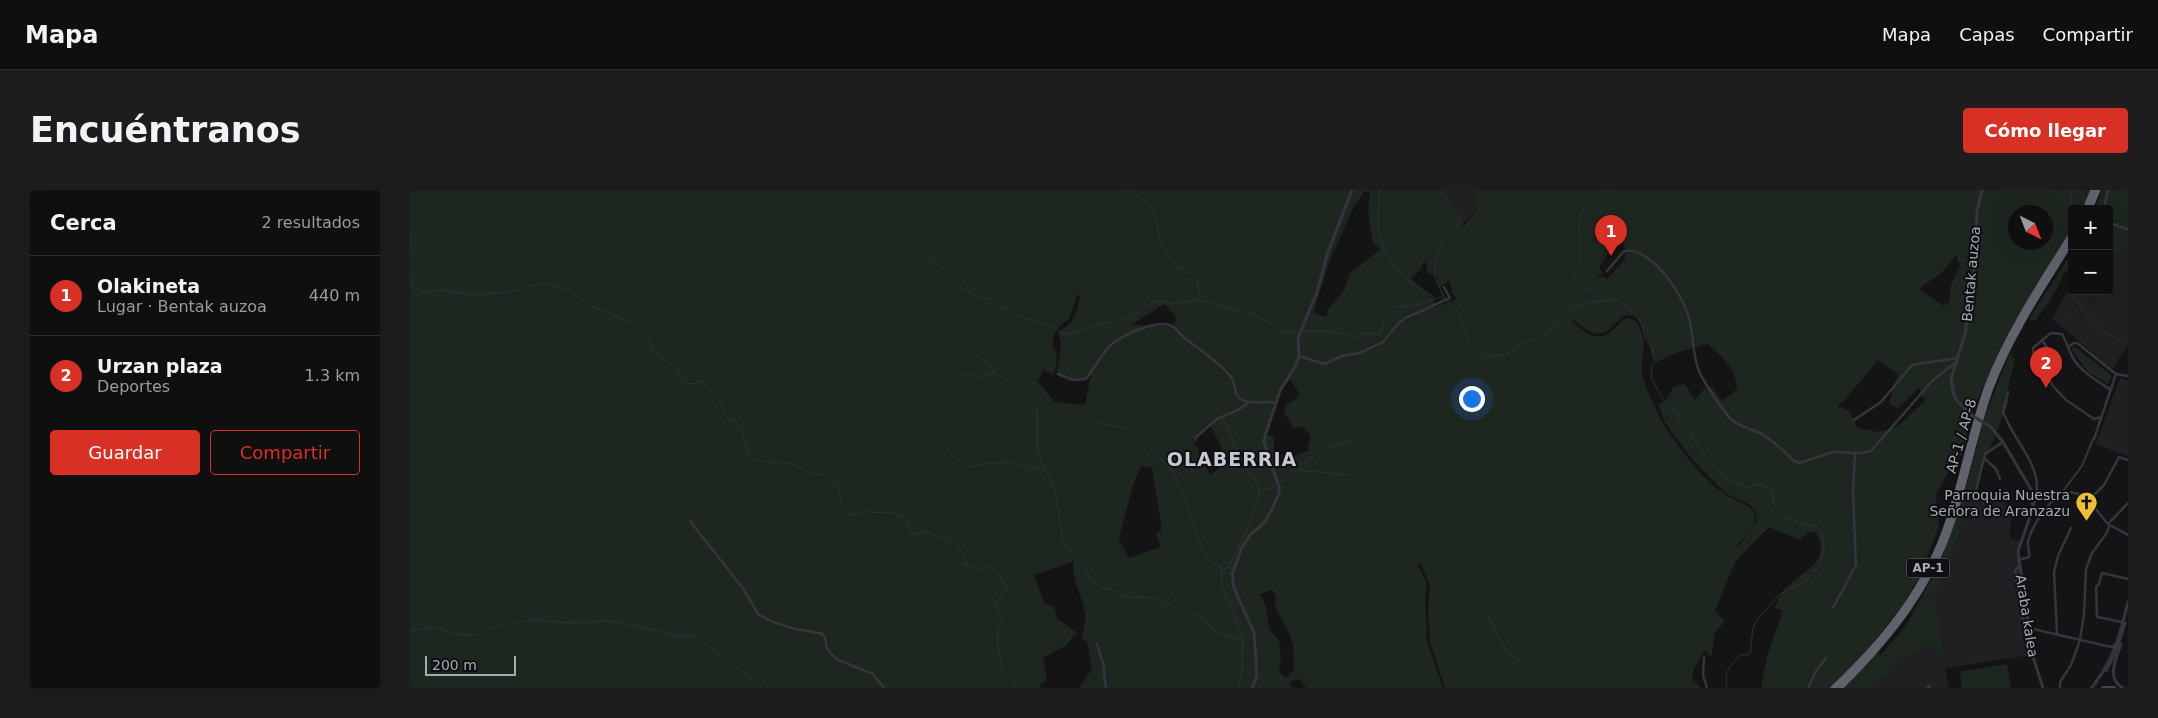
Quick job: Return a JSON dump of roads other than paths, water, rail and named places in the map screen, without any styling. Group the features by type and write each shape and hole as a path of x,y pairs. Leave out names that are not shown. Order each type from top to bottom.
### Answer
{"highway":[{"path":"2087,205 2093,190"},
{"path":"2092,205 2098,190"},
{"name":"AP-1 / AP-8","path":"1834,688 1864,659 1888,631 1922,579 1947,522 1977,414 1997,362 2022,312 2068,239"},
{"name":"AP-1 / AP-8","path":"1840,688 1892,634 1929,576 1954,518 1982,416 1998,371 2026,315 2068,247"}],"main road":[{"path":"2103,688 2113,688"}],"street":[{"path":"1252,688 1257,676 1254,633 1234,588 1232,574 1242,547 1250,535 1265,522 1279,493 1279,486 1264,442 1280,390 1296,365 1299,356 1298,338 1317,292 1327,255 1352,190"},
{"name":"Bentak auzoa","path":"1982,190 1976,219 1974,274 1967,291 1966,331 1951,379 1954,395 1964,410 1991,427 2003,442 2032,490 2034,505"},
{"path":"2105,205 2108,190"},
{"path":"2113,224 2128,229"},
{"path":"1607,271 1624,252 1636,253 1650,260 1676,289 1690,319 1694,356 1700,374 1731,419 1764,436 1794,461 1800,463 1833,452 1855,453 1874,450 1933,380 1958,360"},
{"path":"1299,356 1324,364 1342,356 1360,353 1383,342 1400,322 1408,317 1447,301 1450,298 1444,287"},
{"path":"1058,374 1072,380 1086,379 1099,357 1120,336 1149,325 1170,325 1195,344 1230,376 1238,396 1249,402 1267,401 1276,403"},
{"path":"2097,429 2094,419 2066,400 2047,380 2032,350 2052,333 2058,332 2070,346 2070,352 2085,373 2111,390"},
{"path":"2042,340 2061,368"},
{"path":"2070,346 2074,342 2077,343 2116,374 2128,376"},
{"path":"2039,365 2053,356"},
{"path":"1854,420 1881,402 1912,365 1958,360"},
{"name":"Araba kalea","path":"2043,688 2033,654 2018,560 2029,557 2029,539 2037,522 2082,466 2094,439 2116,374"},
{"path":"2008,392 2004,412 2028,455 2034,473 2037,492 2019,545 2018,560"},
{"path":"1196,440 1195,438 1216,419 1240,409 1249,402"},
{"path":"2094,419 2101,418"},
{"path":"1986,498 1975,494 1984,458 1987,452 2003,442"},
{"path":"1833,608 1856,565 1853,492 1855,453"},
{"path":"2089,500 2104,485 2119,457 2128,460"},
{"path":"1984,458 1996,469 2000,478"},
{"path":"2063,491 2084,495 2109,524 2128,535"},
{"path":"2060,688 2060,682 2071,665 2080,640 2084,614 2086,569 2092,553 2106,534 2109,524 2128,503"},
{"path":"690,521 744,590 758,614 770,622 823,634 827,649 836,659 873,674 884,688"},
{"path":"2056,634 2054,572 2058,556 2071,528"},
{"path":"2019,565 2015,571 2019,598 2028,652 2033,654"},
{"path":"2125,623 2098,617 2096,587 2099,584 2102,573 2128,578"},
{"path":"2123,688 2115,681 2113,669 2125,623 2128,602"},
{"path":"2091,688 2104,670 2125,623"},
{"path":"2095,683 2102,677 2112,660 2125,623"},
{"path":"2029,628 2080,640 2111,646 2116,645"},
{"path":"1097,644 1103,663 1106,688"},
{"path":"1704,657 1703,675 1707,688"},
{"path":"1808,688 1816,671 1826,658"},
{"path":"2040,682 2047,688"}],"waterway":[{"path":"1126,190 1144,200 1155,214 1162,245 1175,265 1195,277 1198,285 1199,300 1255,315 1272,324 1280,331 1291,333 1300,331"},
{"path":"1379,190 1378,225 1380,237 1389,259 1404,277 1434,297"},
{"path":"1441,190 1461,221 1442,243 1437,254 1434,276 1445,298"},
{"path":"1608,298 1582,286 1572,270 1580,261 1579,222 1582,211 1587,204 1603,196 1609,190"},
{"path":"2070,205 2072,190"},
{"path":"410,229 410,248"},
{"path":"924,256 942,267 962,288 975,295 992,300 1000,308 1006,308 1029,320 1053,326 1056,329"},
{"path":"410,279 413,287 422,292 444,290 471,295 501,293 547,283 569,290 589,305 632,323 645,335 654,351 678,370 680,379 690,384 703,381 719,400 729,420 731,422 734,420 741,428 751,459 791,464 812,474 830,476 835,480 839,488 842,507 848,515 866,511 873,513 893,512 906,519 910,533 916,534 926,531 948,539 959,547 964,556 965,565 979,569 987,565 1001,577 1007,588 995,605 1003,617 998,627 998,648 1002,668 1013,682 1015,688"},
{"path":"2071,295 2099,328 2106,334 2124,342"},
{"path":"1397,306 1416,305 1441,297 1449,302 1458,312 1469,343 1484,358 1507,354 1521,344 1550,332 1565,312 1576,307 1616,299 1634,313 1641,322 1645,337 1653,350 1653,357"},
{"path":"1117,322 1128,318 1155,301 1176,303 1199,300"},
{"path":"1303,331 1331,331 1354,337 1364,333 1380,335 1385,319"},
{"path":"1058,331 1067,335 1099,324 1112,322"},
{"path":"951,327 967,350 983,359"},
{"path":"984,360 991,366 994,373 1006,379 1030,399 1037,409 1037,448 1044,469 1055,490 1063,543 1083,565 1094,583 1101,587"},
{"path":"1652,363 1651,377 1663,400 1677,412 1679,420 1692,432 1692,436 1704,454 1727,479 1748,488 1757,484 1769,488 1772,492 1774,504 1784,517 1817,527 1823,534 1824,547 1820,566 1804,582 1779,595 1756,621 1753,628 1750,653 1740,655 1730,666 1726,677 1727,688"},
{"path":"962,376 970,375 978,378 994,373"},
{"path":"1222,569 1229,567 1250,523 1259,494 1257,484 1245,467 1223,419"},
{"path":"1093,421 1123,428 1135,435 1175,475 1206,558 1221,567 1222,585 1243,640 1242,670 1238,688"},
{"path":"1280,483 1300,465 1326,448 1354,440"},
{"path":"950,454 969,467 1008,462 1023,466 1029,470 1038,467 1044,469"},
{"path":"1297,470 1350,475"},
{"path":"1259,492 1277,485"},
{"path":"1103,588 1113,590 1126,597 1155,598 1164,606 1170,604 1177,597 1192,614 1203,618 1214,631 1243,641"},
{"path":"1482,610 1490,618 1497,635 1509,653 1529,666 1538,678 1551,688"},
{"path":"410,631 436,627 457,634 476,635 496,626 532,620 573,623 610,621 639,626 671,635 697,637 756,681 761,688"}],"place":[{"name":"Olakineta","path":"1611,256"},
{"name":"Urzan plaza","path":"2046,388"},
{"name":"Parroquia Nuestra Señora de Aranzazu","path":"2086,522"}],"district":[{"name":"OLABERRIA","path":"1232,459"}]}
